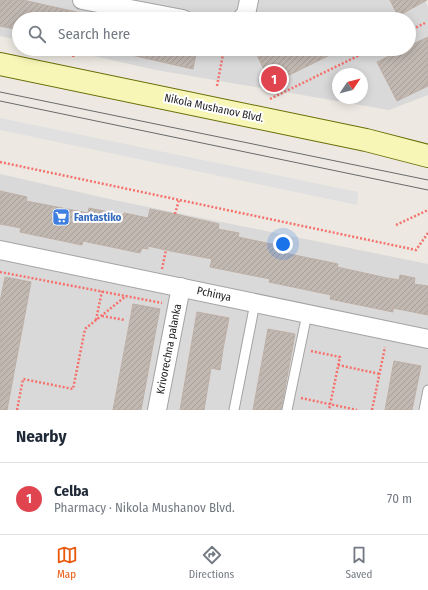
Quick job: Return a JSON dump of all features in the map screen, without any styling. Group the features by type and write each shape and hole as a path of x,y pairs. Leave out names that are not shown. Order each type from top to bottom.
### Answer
{"main road":[{"name":"Nikola Mushanov Blvd.","path":"0,64 358,138 428,156"}],"street":[{"path":"85,0 147,12"},
{"path":"246,12 249,0"},
{"name":"Pchinya","path":"0,250 428,339"},
{"name":"Krivorechna palanka","path":"157,410 181,287"}],"lane":[{"path":"234,410 255,303"},
{"path":"287,410 307,314"},
{"path":"424,410 428,390"}],"path":[{"path":"416,28 425,23"},
{"path":"217,86 223,56"},
{"path":"270,99 358,56"},
{"path":"0,162 416,250 428,233"},
{"path":"175,214 178,200"},
{"path":"396,225 428,210"},
{"path":"0,272 178,306"},
{"path":"96,320 102,291"},
{"path":"17,410 23,379 73,389 85,329 126,296"},
{"path":"101,316 125,320"},
{"path":"372,410 388,331"},
{"path":"300,349 340,357 329,410"},
{"path":"338,365 380,374"},
{"path":"290,396 357,410"}],"shaded area":[{"path":"0,0 425,0 428,7 428,95 389,110 354,104 368,104 368,68 332,68 332,100 156,70 93,56 416,56 416,12 12,12 12,39 0,36"},
{"path":"0,118 358,192 357,205 0,130"},
{"path":"0,174 114,200 428,264 428,410 0,410"}],"building":[{"path":"0,0 23,0 76,12 12,12 12,29 0,26"},
{"path":"390,0 427,0 405,12 396,12"},
{"path":"428,37 428,86 397,101 377,62 389,56 416,56 416,43"},
{"path":"136,56 196,56 193,69"},
{"path":"257,56 328,56 271,84"},
{"path":"0,191 27,197 26,201 88,213 89,208 148,218 150,209 175,214 219,224 218,229 239,233 238,237 276,245 275,251 338,264 337,267 387,278 399,280 400,275 415,278 414,284 428,286 428,315 393,308 393,312 330,299 331,295 269,282 270,279 210,267 212,259 148,246 148,249 142,248 140,253 83,241 82,245 20,232 21,228 0,224"},
{"path":"5,277 31,282 7,410 0,410 0,302"},
{"path":"133,304 160,309 141,410 113,410"},
{"path":"197,312 229,318 220,370 211,368 204,410 180,410"},
{"path":"268,329 295,334 281,410 253,410"},
{"path":"394,361 421,366 412,410 385,410"}],"tram line":[{"path":"0,92 428,180"},
{"path":"0,101 428,190"}],"place":[{"name":"Celba","path":"274,79"},
{"name":"Fantastiko","path":"61,217"}]}
